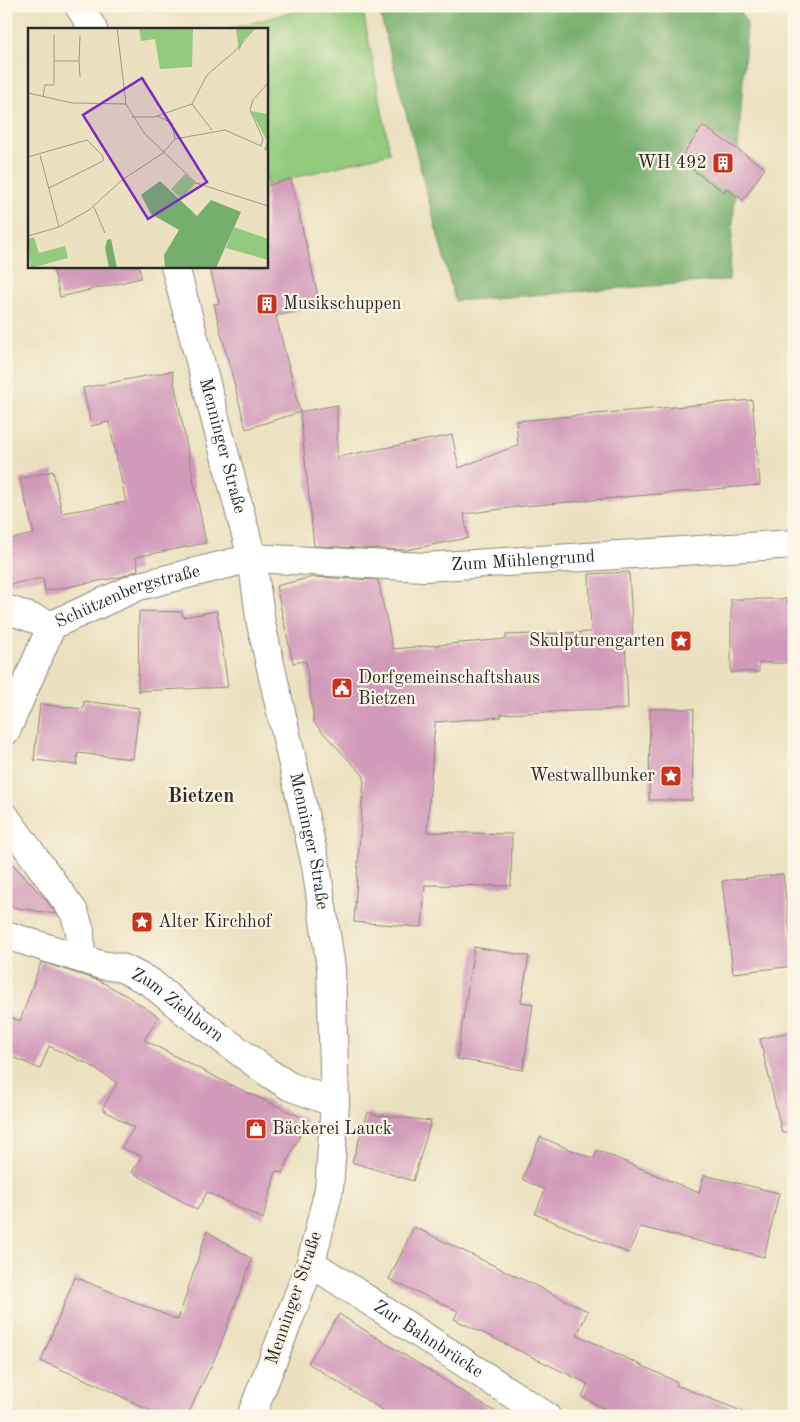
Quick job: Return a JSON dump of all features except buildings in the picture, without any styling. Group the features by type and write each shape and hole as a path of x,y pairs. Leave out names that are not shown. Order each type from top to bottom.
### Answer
{"street":[{"path":"79,6 92,28"},
{"name":"Menninger Straße","path":"176,268 252,558 261,624 316,866 331,968 335,1103 329,1189 311,1263 251,1416"},
{"name":"Zum Mühlengrund","path":"252,558 425,567 794,544"},
{"name":"Schützenbergstraße","path":"6,610 52,625 139,586 252,558"},
{"path":"6,731 52,625"},
{"path":"6,818 74,912 80,931 81,958"},
{"name":"Zum Ziehborn","path":"6,935 101,965 122,968 150,982 186,1012 267,1072 289,1086 335,1103"},
{"name":"Zur Bahnbrücke","path":"311,1263 546,1416"}],"green space":[{"path":"314,6 362,6 390,153 268,184 268,28 233,28"},
{"path":"378,6 737,6 747,24 729,280 455,301"}],"place":[{"name":"WH 492","path":"723,163"},
{"name":"Musikschuppen","path":"267,304"},
{"name":"Skulpturengarten","path":"681,641"},
{"name":"Dorfgemeinschaftshaus Bietzen","path":"342,688"},
{"name":"Westwallbunker","path":"671,776"},
{"name":"Alter Kirchhof","path":"142,922"},
{"name":"Bäckerei Lauck","path":"256,1129"}],"district":[{"name":"Bietzen","path":"201,797"}]}
